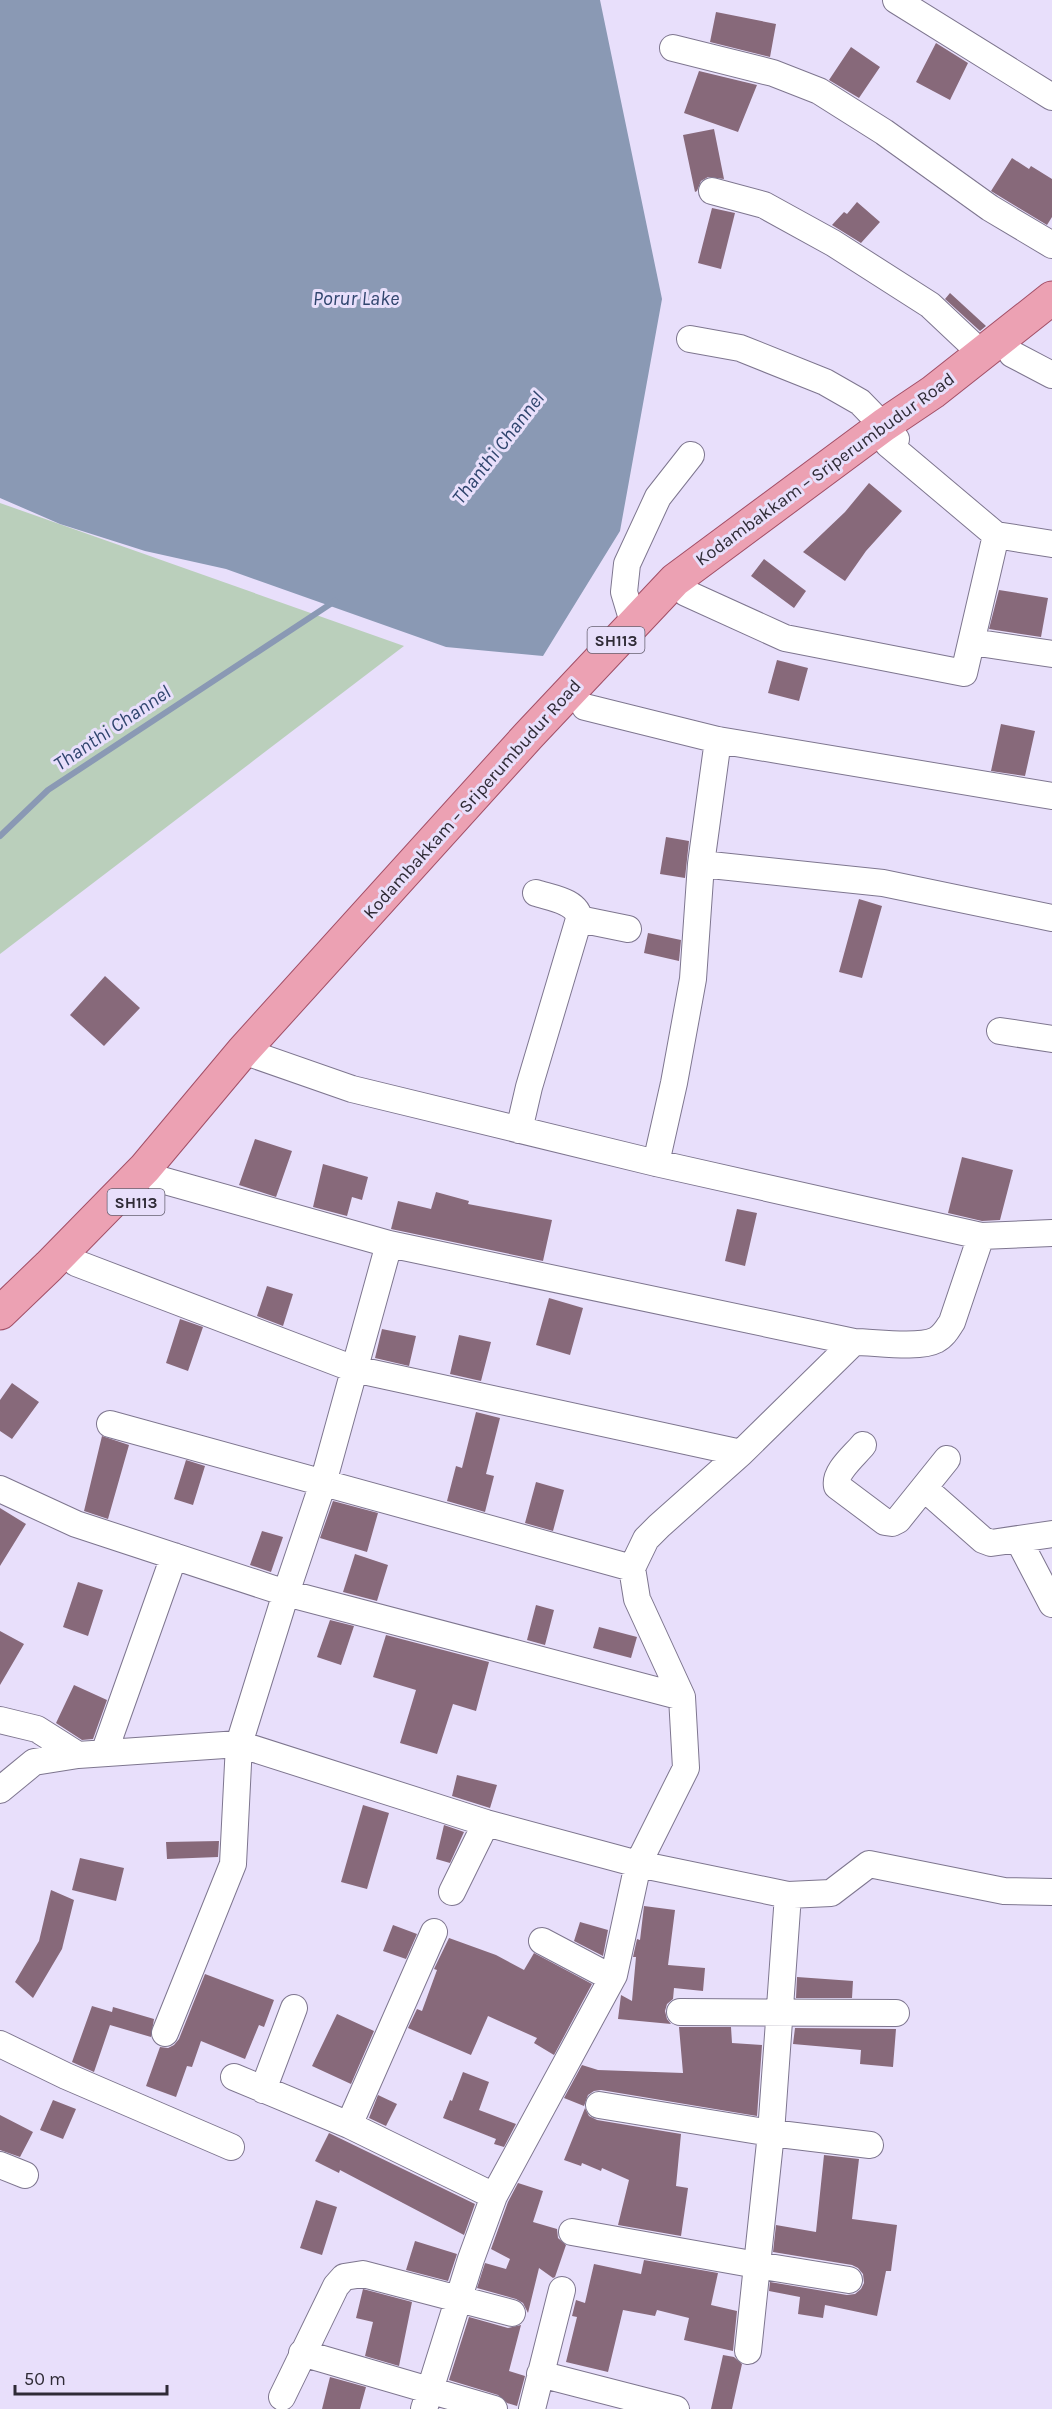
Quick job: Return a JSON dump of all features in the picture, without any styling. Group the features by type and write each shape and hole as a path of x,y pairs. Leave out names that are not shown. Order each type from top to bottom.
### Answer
{"main road":[{"name":"Kodambakkam – Sriperumbudur Road","path":"997,354 1052,298"},
{"name":"Kodambakkam – Sriperumbudur Road","path":"538,742 585,707 637,639 686,593 889,436 933,392 1052,322"},
{"name":"Kodambakkam – Sriperumbudur Road","path":"0,1312 49,1266 145,1168 538,742 633,622 675,580 889,436"},
{"name":"Kodambakkam – Sriperumbudur Road","path":"0,1335 158,1179 227,1097 250,1053"}],"street":[{"path":"896,0 1052,97"},
{"path":"673,48 773,73 819,92 884,132 990,208 1052,245"},
{"path":"712,191 764,205 833,243 930,305 997,354 1052,375"},
{"path":"690,339 740,348 825,382 860,402 889,436 996,536 1052,544"},
{"path":"633,622 624,592 627,564 658,497 691,455"},
{"path":"686,593 785,638 964,673 996,536"},
{"path":"972,642 1052,654"},
{"path":"585,707 718,740 1052,796"},
{"path":"656,1163 674,1083 693,979 701,864 718,740"},
{"path":"701,864 883,882 1052,918"},
{"path":"519,1130 529,1087 579,919 579,912 574,906 536,893"},
{"path":"579,919 627,929"},
{"path":"999,1031 1052,1039"},
{"path":"250,1053 352,1089 656,1163 981,1236 1052,1233"},
{"path":"158,1179 389,1244 855,1342 922,1344 936,1340 945,1333 952,1322 981,1236"},
{"path":"165,2033 233,1864 239,1744 323,1483 389,1244"},
{"path":"75,1263 354,1370 741,1453"},
{"path":"428,2400 471,2259 494,2196 612,1978 638,1864 686,1768 682,1697 637,1599 632,1568 646,1539 741,1453 855,1342"},
{"path":"110,1424 632,1568"},
{"path":"863,1445 838,1475 837,1486 880,1520 892,1523 898,1520 948,1459"},
{"path":"0,1488 76,1524 286,1593 682,1697"},
{"path":"924,1488 983,1540 999,1542 1052,1534"},
{"path":"1018,1539 1052,1604"},
{"path":"104,1753 174,1556"},
{"path":"0,1720 37,1729 78,1755"},
{"path":"0,1790 34,1762 78,1755 239,1744 486,1823 638,1864 788,1895 831,1893 869,1864 1004,1891 1052,1892"},
{"path":"452,1892 486,1823"},
{"path":"748,2351 771,2133 788,1895"},
{"path":"349,2124 434,1932"},
{"path":"542,1941 612,1978"},
{"path":"263,2090 294,2008"},
{"path":"680,2012 896,2013"},
{"path":"0,2044 66,2076 231,2147"},
{"path":"234,2078 349,2124 494,2196"},
{"path":"599,2105 771,2133 870,2145"},
{"path":"0,2165 25,2175"},
{"path":"572,2232 849,2280"},
{"path":"282,2397 336,2286 344,2277 363,2274 512,2313"},
{"path":"532,2409 562,2290"},
{"path":"302,2353 428,2400 494,2409"},
{"path":"540,2374 676,2409"}],"green space":[{"path":"0,503 404,646 0,954"}],"water":[{"name":"Porur Lake","path":"0,0 600,0 662,299 620,531 543,656 446,647 226,569 145,551 60,524 0,498"}],"building":[{"path":"716,12 776,24 770,57 710,42"},
{"path":"936,43 968,63 950,100 916,82"},
{"path":"851,47 880,67 859,98 829,80"},
{"path":"699,71 757,85 738,132 684,113"},
{"path":"714,129 724,179 708,177 701,181 695,192 683,135"},
{"path":"1012,158 1029,169 1031,166 1052,179 1052,217 1047,225 991,191"},
{"path":"857,202 880,222 861,243 832,225 844,212 847,214"},
{"path":"712,208 735,213 721,269 698,263"},
{"path":"950,293 986,326 980,331 945,299"},
{"path":"869,483 902,511 866,551 845,581 803,552 845,512"},
{"path":"764,559 806,591 794,608 751,576"},
{"path":"999,590 1048,598 1041,637 989,629"},
{"path":"777,660 808,668 799,701 768,693"},
{"path":"1001,724 1035,731 1025,776 991,771"},
{"path":"666,837 689,841 685,878 660,874"},
{"path":"859,899 882,906 862,978 839,972"},
{"path":"648,933 681,940 679,961 644,953"},
{"path":"105,976 140,1008 104,1046 70,1015"},
{"path":"255,1139 292,1151 276,1197 239,1185"},
{"path":"962,1157 1013,1170 1000,1220 982,1221 948,1213"},
{"path":"323,1164 368,1177 362,1200 352,1197 347,1216 313,1207"},
{"path":"436,1192 469,1201 468,1204 552,1220 543,1261 391,1229 398,1201 431,1209"},
{"path":"737,1209 757,1213 745,1266 725,1261"},
{"path":"267,1286 293,1294 283,1326 257,1316"},
{"path":"549,1298 583,1308 570,1355 536,1345"},
{"path":"180,1319 203,1327 188,1371 166,1363"},
{"path":"382,1329 416,1336 409,1366 375,1358"},
{"path":"459,1335 491,1342 481,1381 450,1374"},
{"path":"12,1383 39,1402 12,1439 0,1431 0,1400"},
{"path":"476,1412 500,1418 486,1474 494,1476 485,1512 447,1501 456,1466 462,1468"},
{"path":"102,1436 129,1445 108,1519 84,1511"},
{"path":"186,1460 205,1466 193,1505 174,1499"},
{"path":"536,1482 564,1490 553,1531 525,1523"},
{"path":"333,1501 378,1513 367,1552 320,1538"},
{"path":"0,1508 26,1524 0,1566"},
{"path":"262,1531 283,1537 271,1572 250,1565"},
{"path":"355,1554 388,1565 377,1601 343,1592"},
{"path":"78,1582 103,1590 88,1636 63,1627"},
{"path":"536,1605 554,1610 545,1645 527,1640"},
{"path":"330,1620 354,1626 341,1665 317,1657"},
{"path":"599,1627 637,1637 631,1658 593,1648"},
{"path":"0,1631 24,1644 0,1685"},
{"path":"386,1635 489,1662 476,1711 453,1704 437,1754 400,1743 416,1690 373,1677"},
{"path":"74,1685 107,1700 93,1739 82,1740 56,1723"},
{"path":"457,1775 497,1785 490,1808 452,1796"},
{"path":"363,1805 389,1813 367,1889 341,1882"},
{"path":"444,1825 464,1832 450,1863 436,1859"},
{"path":"219,1841 218,1857 167,1859 166,1842"},
{"path":"80,1858 124,1868 116,1901 72,1890"},
{"path":"51,1890 74,1900 62,1949 33,1998 15,1982 39,1941"},
{"path":"644,1906 675,1910 668,1965 705,1968 703,1991 674,1988 673,1999 667,2004 665,2011 671,2024 618,2019 621,1995 632,2001 636,1957 633,1957 637,1939 640,1940"},
{"path":"580,1922 608,1930 603,1956 574,1941"},
{"path":"393,1925 417,1934 406,1959 383,1951"},
{"path":"449,1938 496,1955 524,1970 534,1953 592,1984 554,2055 534,2043 537,2038 488,2016 471,2055 408,2028 417,2009 422,2011 437,1970 434,1969"},
{"path":"205,1974 274,2000 264,2027 259,2025 245,2059 201,2041 192,2067 187,2066 176,2097 146,2086 160,2047 168,2048 179,2039"},
{"path":"797,1977 853,1981 852,1998 796,1998"},
{"path":"92,2006 112,2012 113,2007 154,2019 151,2037 110,2025 94,2072 72,2062"},
{"path":"337,2014 374,2031 351,2084 312,2066"},
{"path":"679,2027 731,2027 732,2043 762,2045 757,2116 601,2090 588,2095 584,2106 564,2098 582,2065 598,2070 683,2073"},
{"path":"795,2028 896,2029 893,2067 860,2064 861,2050 793,2044"},
{"path":"463,2072 489,2082 479,2110 516,2124 504,2147 494,2144 496,2139 443,2118"},
{"path":"378,2095 397,2104 386,2126 369,2118"},
{"path":"53,2100 76,2109 63,2139 40,2130"},
{"path":"585,2108 589,2116 597,2120 681,2134 676,2186 688,2188 681,2236 618,2225 629,2180 602,2168 601,2171 582,2163 581,2166 564,2160"},
{"path":"0,2115 33,2132 20,2157 0,2150"},
{"path":"329,2133 475,2204 464,2235 340,2170 339,2173 315,2161"},
{"path":"824,2155 859,2159 852,2219 897,2225 891,2271 886,2271 877,2316 825,2305 823,2318 798,2314 800,2297 769,2291 770,2282 847,2295 855,2294 864,2283 863,2274 852,2265 773,2252 776,2225 816,2232"},
{"path":"518,2183 543,2191 533,2222 557,2229 558,2238 566,2245 555,2277 553,2278 539,2268 528,2313 523,2303 516,2299 477,2288 485,2263 506,2269 510,2259 491,2249 508,2202"},
{"path":"316,2200 337,2207 322,2255 300,2248"},
{"path":"415,2241 457,2254 448,2281 406,2270"},
{"path":"644,2260 718,2273 711,2305 737,2311 733,2351 684,2340 689,2318 657,2310 655,2316 623,2310 608,2372 566,2362 577,2317 572,2316 576,2300 585,2303 594,2264 641,2274"},
{"path":"363,2289 412,2302 399,2366 365,2356 373,2322 356,2318"},
{"path":"469,2317 508,2328 521,2325 509,2371 525,2376 517,2406 507,2403 498,2395 449,2380"},
{"path":"723,2355 734,2357 742,2364 732,2409 711,2409"},
{"path":"330,2377 366,2387 360,2409 322,2409"}],"waterway":[{"name":"Thanthi Channel","path":"0,836 48,790 335,601"}]}
